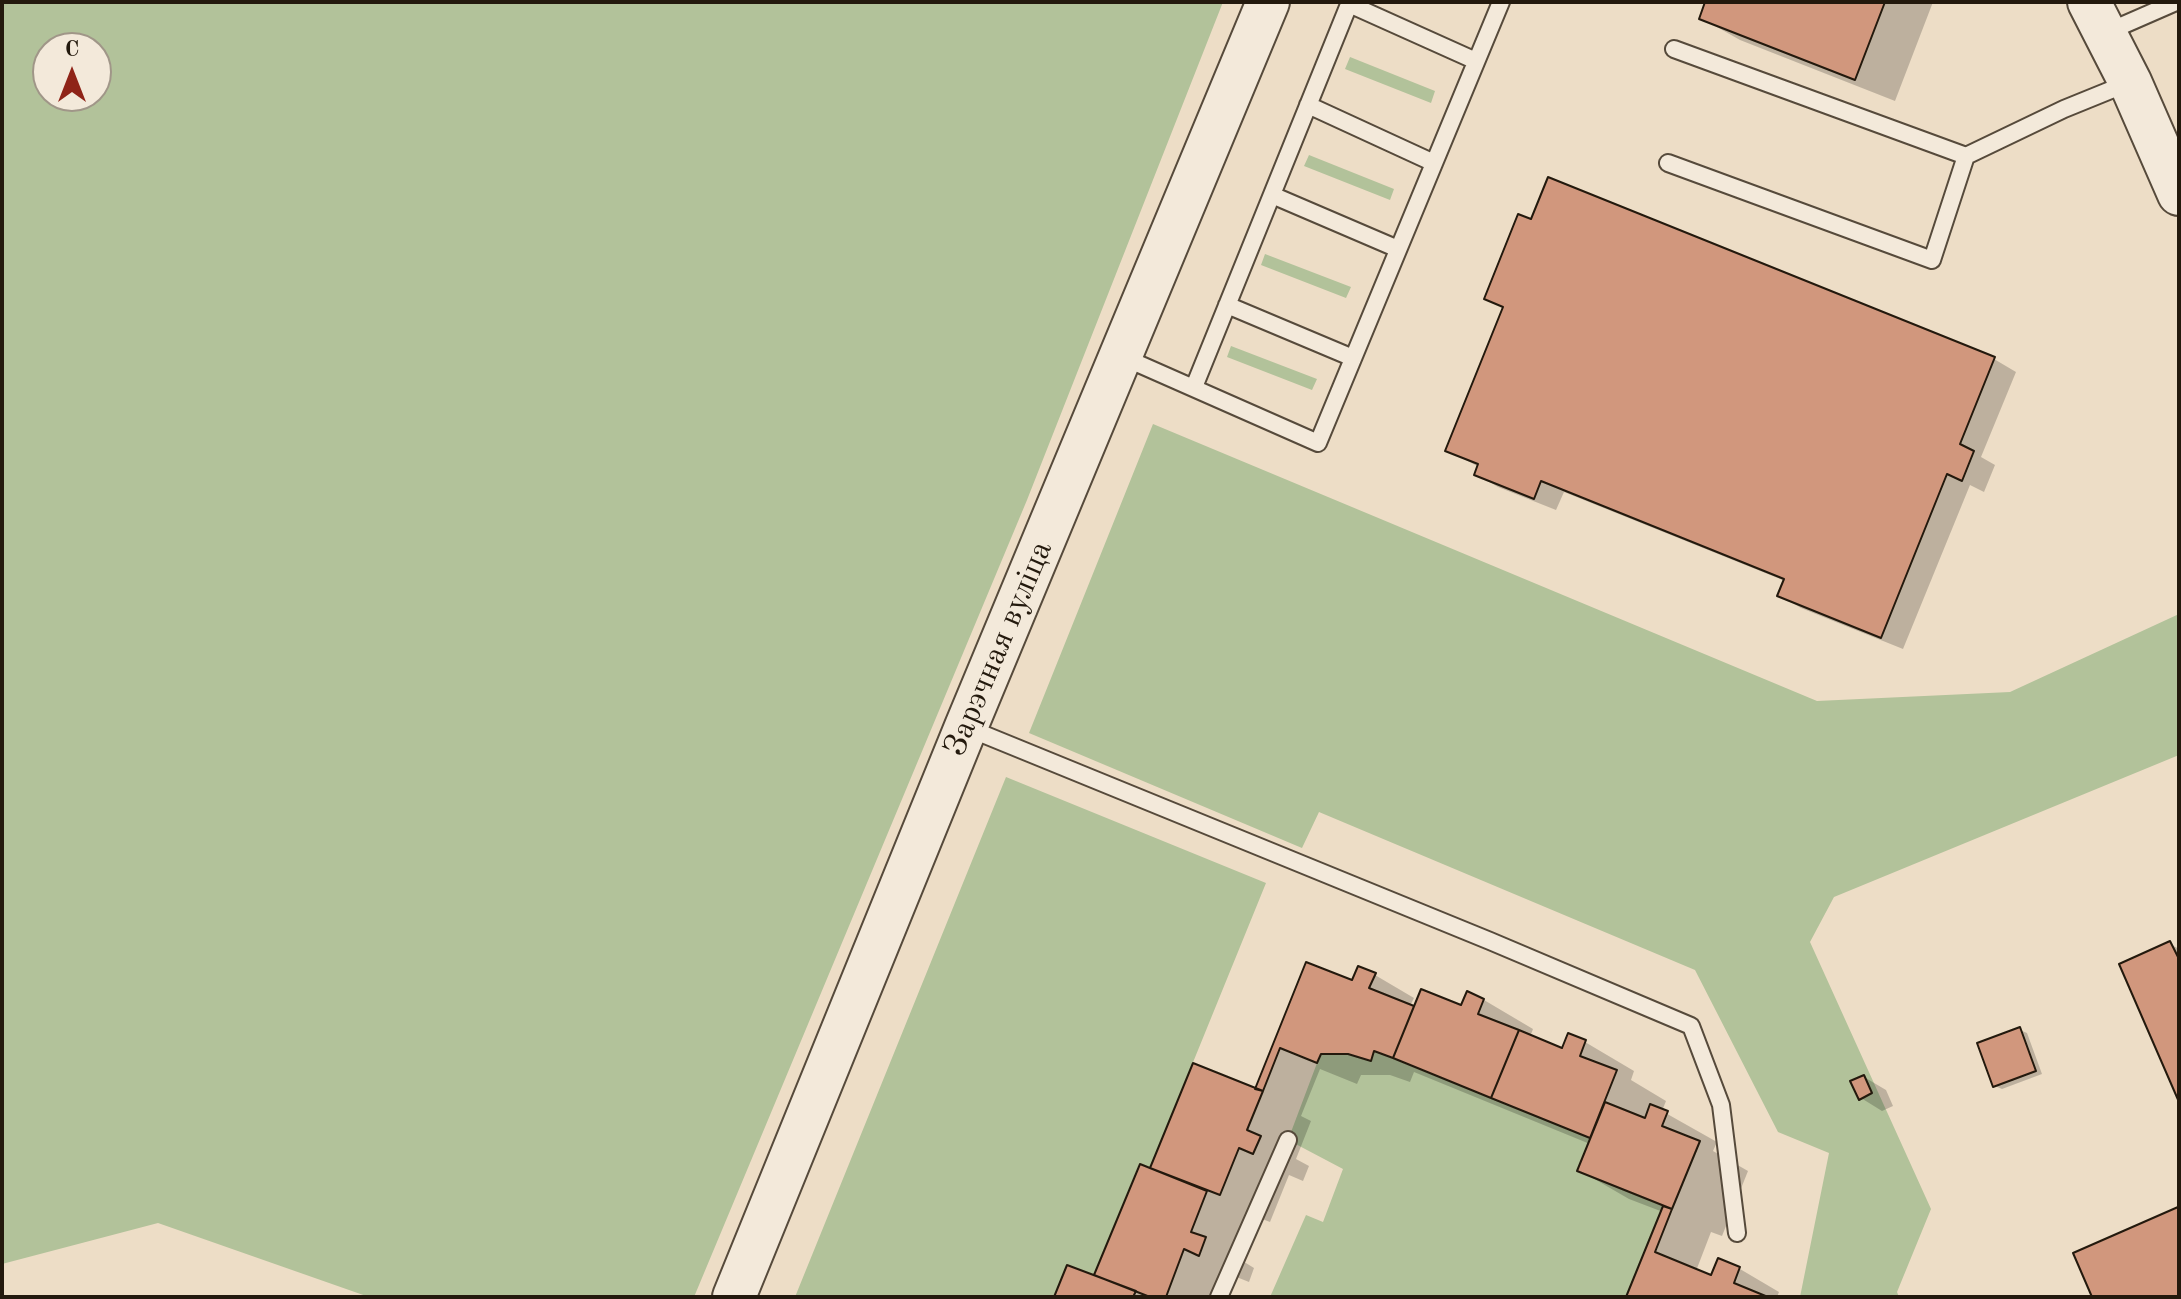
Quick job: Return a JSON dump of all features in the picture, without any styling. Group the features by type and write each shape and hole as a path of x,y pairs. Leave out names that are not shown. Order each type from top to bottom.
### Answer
{"street":[{"name":"Зарэчная вуліца","path":"734,1297 966,727 1268,2"},
{"path":"2097,17 2130,82 2179,194"}],"lane":[{"path":"1121,356 1318,443 1501,2"},
{"path":"2097,17 2176,2"},
{"path":"1194,387 1349,3 1476,61"},
{"path":"1674,49 1966,156 2064,109 2130,82"},
{"path":"1308,105 1434,163"},
{"path":"1668,163 1932,260 1966,156"},
{"path":"1272,195 1398,249"},
{"path":"1227,305 1353,358"},
{"path":"966,727 1691,1026 1721,1105 1737,1233"},
{"path":"1219,1297 1288,1140"}],"green space":[{"path":"2,2 1223,2 1027,500 694,1297 369,1297 158,1223 2,1264"},
{"path":"1350,57 1435,91 1431,103 1345,69"},
{"path":"1309,155 1394,189 1390,200 1304,166"},
{"path":"1265,254 1351,287 1346,298 1261,265"},
{"path":"1231,346 1317,379 1312,390 1227,357"},
{"path":"1153,424 1817,701 2010,692 2179,614 2179,755 1834,897 1810,942 1931,1209 1897,1292 1899,1297 1800,1297 1829,1153 1778,1132 1695,970 1319,812 1302,848 1029,733"},
{"path":"1006,777 1266,883 1150,1168 1139,1164 1094,1275 1067,1265 1054,1297 795,1297"},
{"path":"1374,1051 1590,1138 1577,1171 1663,1206 1626,1297 1270,1297 1306,1215 1323,1222 1343,1169 1288,1140 1317,1063 1321,1054 1348,1054 1371,1061"}],"building":[{"path":"1705,2 1885,2 1855,80 1699,19"},
{"path":"1548,177 1995,357 1960,444 1974,451 1962,481 1947,474 1881,638 1777,596 1784,579 1541,481 1534,499 1474,475 1478,464 1445,451 1503,307 1484,299 1518,214 1531,219"},
{"path":"2170,941 2179,959 2179,1102 2119,964"},
{"path":"1306,962 1352,980 1358,966 1376,973 1369,988 1414,1006 1393,1058 1374,1051 1371,1061 1348,1054 1321,1054 1317,1063 1280,1048 1263,1091 1255,1089"},
{"path":"1421,989 1461,1005 1467,991 1484,999 1478,1014 1519,1030 1491,1098 1393,1058"},
{"path":"2020,1027 2036,1071 1993,1087 1977,1043"},
{"path":"1519,1030 1562,1048 1568,1033 1586,1040 1580,1056 1617,1070 1590,1138 1491,1098"},
{"path":"1193,1063 1263,1091 1247,1130 1261,1136 1253,1154 1239,1148 1220,1195 1150,1168"},
{"path":"1864,1075 1872,1093 1859,1100 1850,1081"},
{"path":"1605,1102 1645,1118 1650,1104 1668,1111 1662,1126 1700,1141 1672,1209 1577,1171"},
{"path":"1140,1164 1207,1191 1191,1232 1206,1237 1199,1256 1184,1249 1166,1297 1150,1297 1094,1275"},
{"path":"1663,1206 1672,1209 1655,1252 1711,1275 1718,1258 1740,1267 1734,1283 1768,1297 1626,1297"},
{"path":"2178,1207 2179,1297 2092,1297 2073,1253"},
{"path":"1067,1265 1136,1291 1133,1297 1054,1297"}]}
